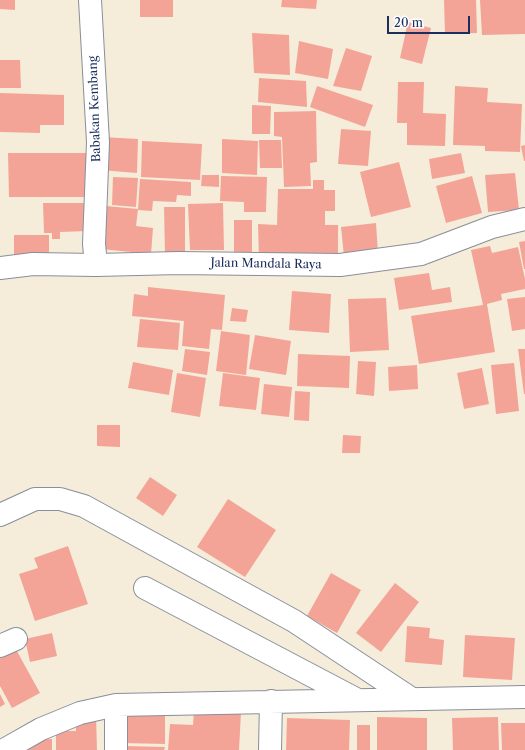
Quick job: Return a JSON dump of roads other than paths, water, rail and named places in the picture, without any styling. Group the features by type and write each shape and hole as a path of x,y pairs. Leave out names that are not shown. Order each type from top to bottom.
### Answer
{"street":[{"name":"Babakan Kembang","path":"90,0 98,142 94,244 96,265"},
{"name":"Jalan Mandala Raya","path":"0,268 33,264 340,264 369,262 421,254 492,227 525,219"},
{"path":"0,514 35,499 60,499 84,506 294,621 412,699"},
{"path":"145,588 359,700"},
{"path":"4,750 41,729 80,713 116,705 525,696"},
{"path":"270,750 271,701"},
{"path":"116,705 116,750"}]}
